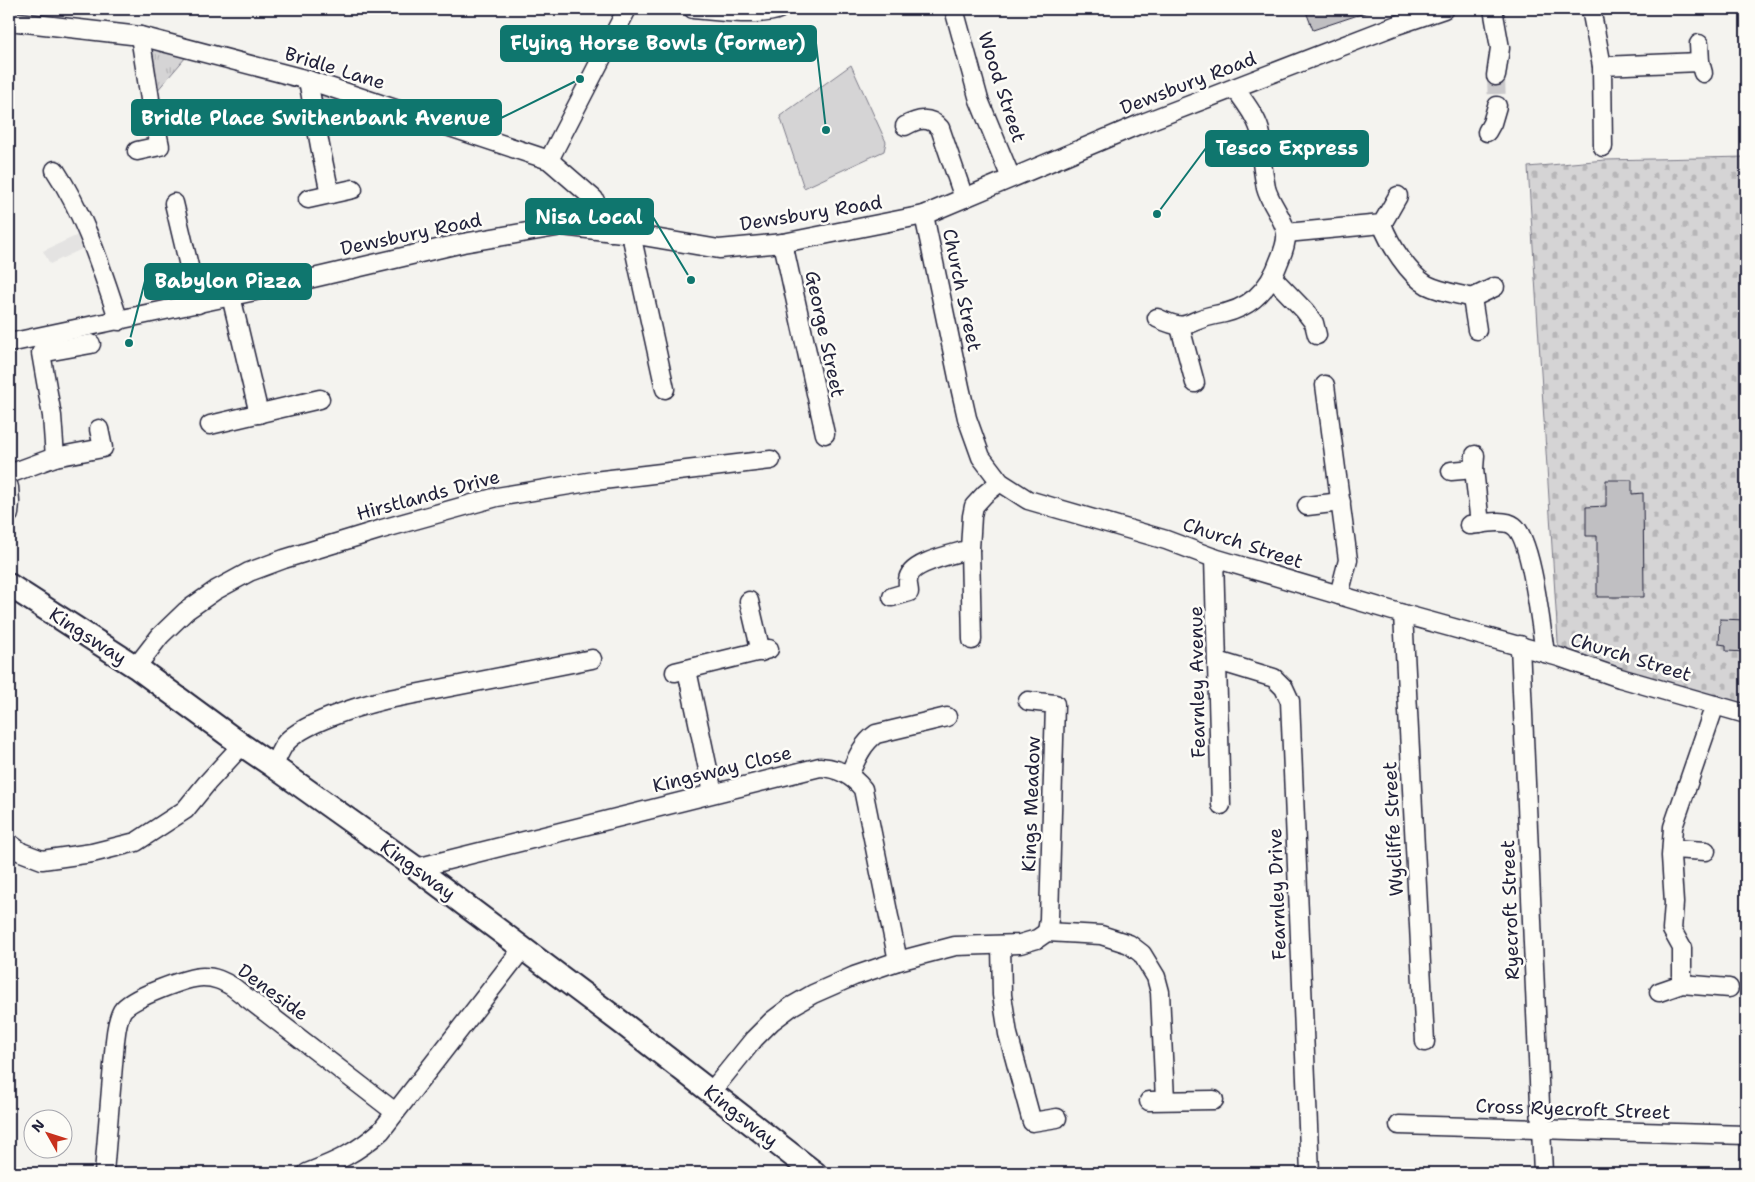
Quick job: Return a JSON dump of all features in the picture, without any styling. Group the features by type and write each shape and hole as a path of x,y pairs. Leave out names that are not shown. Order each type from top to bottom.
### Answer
{"main road":[{"name":"Kingsway","path":"9,585 136,667 242,746 416,868 815,1173"}],"street":[{"path":"549,160 629,9"},
{"path":"693,9 747,12 773,12 779,9"},
{"name":"Wood Street","path":"954,9 980,100 1011,178"},
{"name":"Dewsbury Road","path":"9,343 198,304 474,241 562,226 631,234 670,242 719,248 783,243 924,215 1138,125 1397,25 1444,9"},
{"path":"1493,9 1500,48 1496,76"},
{"path":"1591,9 1602,66 1603,147"},
{"name":"Bridle Lane","path":"9,21 140,36 308,80 549,160 594,198 610,232"},
{"path":"137,151 160,146 140,36"},
{"path":"1602,66 1701,68 1699,44"},
{"path":"308,80 330,194"},
{"path":"1158,318 1180,326 1188,326 1204,317 1227,314 1242,307 1256,298 1273,278 1284,248 1286,233 1266,189 1261,154 1261,134 1253,116 1235,88"},
{"path":"1488,132 1497,106"},
{"path":"905,126 914,121 924,119 933,122 940,128 964,198"},
{"path":"55,170 71,195 90,237 119,321"},
{"path":"308,199 353,189"},
{"path":"1382,224 1398,196"},
{"path":"174,203 198,304"},
{"name":"Church Street","path":"924,215 967,418 981,457 1000,482 1028,500 1166,540 1214,558 1403,614 1520,645 1620,678 1746,714"},
{"path":"1286,233 1382,224"},
{"path":"1382,224 1395,251 1415,276 1426,284 1472,298 1495,288"},
{"path":"631,234 665,389"},
{"name":"George Street","path":"783,243 825,434"},
{"path":"1273,278 1304,310 1314,323 1317,335"},
{"path":"231,296 259,414"},
{"path":"1472,298 1477,330"},
{"path":"1180,326 1195,384"},
{"path":"55,456 52,416 41,354 91,344"},
{"path":"1325,385 1348,560 1340,595"},
{"path":"210,425 320,399"},
{"path":"9,474 55,456 104,448 99,429"},
{"name":"Hirstlands Drive","path":"136,667 160,636 186,611 216,590 249,572 284,559 497,497 594,481 770,460"},
{"path":"1451,471 1474,462 1474,525 1505,522 1514,525 1522,534 1528,551 1545,653"},
{"path":"972,640 970,549 974,506 1000,482"},
{"path":"9,488 9,514"},
{"path":"1307,506 1341,502"},
{"path":"892,597 909,592 907,579 911,572 919,565 970,549"},
{"name":"Fearnley Avenue","path":"1214,558 1221,805"},
{"path":"713,793 681,671 765,650 749,600"},
{"name":"Wycliffe Street","path":"1403,614 1426,1042"},
{"name":"Ryecroft Street","path":"1520,645 1543,1173"},
{"path":"273,766 285,743 303,730 327,718 355,708 384,700 592,659"},
{"name":"Fearnley Drive","path":"1218,661 1274,678 1284,688 1290,701 1310,1173"},
{"name":"Kings Meadow","path":"1028,702 1055,704 1050,919 1047,932"},
{"path":"1682,984 1682,948 1672,930 1674,903 1671,874 1673,827 1715,705"},
{"path":"898,961 867,801 863,790 849,775 862,748 876,734 947,717"},
{"path":"9,843 21,852 42,860 92,854 136,842 185,810 207,783 242,746"},
{"name":"Kingsway Close","path":"416,868 820,767 849,775"},
{"path":"1672,849 1706,851"},
{"path":"711,1092 754,1038 792,1006 813,994 854,976 898,961 955,946 1028,942 1037,939 1047,932 1101,935 1130,944 1142,954 1156,977 1160,992 1157,1100 1214,1100"},
{"path":"1000,945 1002,995 1008,1034 1032,1122 1057,1118"},
{"path":"307,1173 335,1163 361,1149 381,1131 523,948"},
{"name":"Deneside","path":"104,1173 115,1041 117,1025 122,1010 135,1000 188,979 217,978 232,987 395,1112"},
{"path":"1658,992 1682,984 1729,988"},
{"name":"Cross Ryecroft Street","path":"1399,1125 1746,1135"}],"shaded area":[{"path":"78,235 84,248 50,264 43,251"}],"green space":[{"path":"140,36 192,50 150,99"},
{"path":"851,65 886,142 884,151 804,188 780,116"},
{"path":"308,80 358,97 320,146"},
{"path":"1746,157 1746,714 1559,657 1528,167 1605,160"}],"building":[{"path":"1305,9 1370,9 1370,11 1313,30"},
{"path":"1606,480 1632,480 1632,494 1643,493 1644,597 1597,597 1597,536 1586,536 1586,507 1606,506"},
{"path":"1720,619 1746,620 1746,652 1726,651 1726,645 1719,644"}],"tunnel":[{"path":"1496,76 1497,106"}],"place":[{"name":"Bridle Place Swithenbank Avenue","path":"580,79"},
{"name":"Flying Horse Bowls (Former)","path":"826,130"},
{"name":"Tesco Express","path":"1157,214"},
{"name":"Nisa Local","path":"691,280"},
{"name":"Babylon Pizza","path":"129,343"}]}
